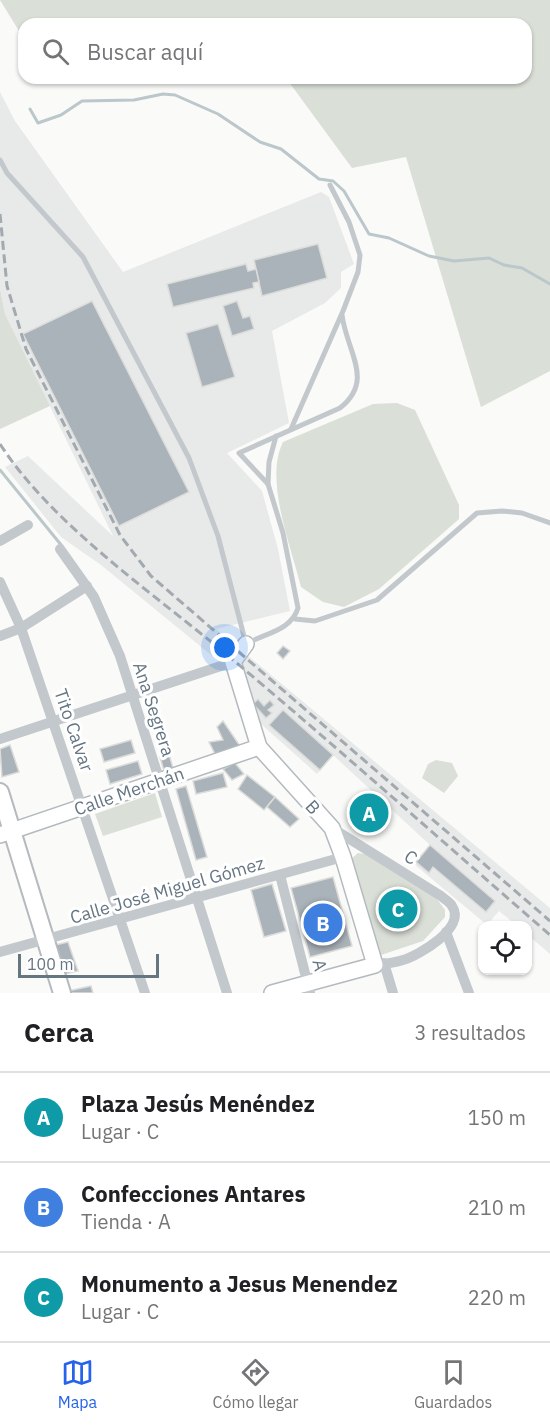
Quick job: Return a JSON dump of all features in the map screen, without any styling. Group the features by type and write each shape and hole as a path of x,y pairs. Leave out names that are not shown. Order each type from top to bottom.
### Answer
{"main road":[{"path":"0,792 6,833 46,941 62,993"}],"street":[{"path":"0,541 28,525"},
{"name":"Ana Segrera","path":"60,549 87,586 115,646 134,696 227,993"},
{"name":"Tito Calvar","path":"0,582 21,628 145,993"},
{"path":"0,636 21,628 87,586"},
{"path":"0,739 233,661 246,644"},
{"name":"B","path":"233,661 259,747 332,828 379,964 393,993"},
{"name":"Calle Merchán","path":"6,833 259,747"},
{"name":"C","path":"332,828 441,896 453,906 455,915 449,929 469,993"},
{"name":"Calle José Miguel Gómez","path":"0,952 343,857"},
{"name":"A","path":"280,875 309,988"},
{"path":"272,993 309,988 379,964 403,960 424,951 449,929"}],"lane":[{"path":"0,160 7,173 83,257 189,458 218,536 246,644 286,626 295,619 298,608 293,576 268,484 269,462 276,436"},
{"path":"291,429 358,272 360,255 349,222 330,185"},
{"path":"268,484 239,453 340,408 352,398 358,387 359,375 344,334 342,314"},
{"path":"295,619 315,621 377,600 477,513 502,511 522,513 550,523"}],"shaded area":[{"path":"0,0 550,0 550,371 481,407 406,157 352,168 290,84 532,84 532,18 18,18 18,29"},
{"path":"0,92 15,121 123,272 321,192 329,197 354,264 341,272 341,288 325,303 272,331 289,423 227,453 262,491 278,549 290,611 216,629 550,908 550,954 532,938 532,921 511,921 499,911 490,921 482,921 414,864 430,845 333,755 317,774 251,715 238,677 101,565 61,537 5,467 28,456 113,536 5,314 0,288"},
{"path":"0,288 5,314 50,406 0,429"},
{"path":"397,403 415,410 459,505 459,519 379,589 344,607 323,602 301,587 281,513 276,475 283,442 373,404"},
{"path":"436,760 452,763 458,776 444,793 422,778 428,764"},
{"path":"155,793 162,817 103,836 95,814"},
{"path":"358,853 365,854 437,899 445,910 445,917 423,941 378,956 349,861"}],"building":[{"path":"318,244 327,278 262,296 254,260"},
{"path":"246,264 248,271 256,269 259,282 253,283 254,288 173,307 167,284"},
{"path":"92,301 189,492 119,526 23,334"},
{"path":"237,301 243,318 250,316 254,329 232,336 223,306"},
{"path":"218,324 235,377 202,387 186,333"},
{"path":"283,646 290,651 283,659 277,653"},
{"path":"258,699 264,706 270,700 274,705 268,710 272,713 266,718 253,704"},
{"path":"283,710 333,755 320,770 269,725"},
{"path":"223,721 240,746 215,754 209,742 223,740 217,727"},
{"path":"131,740 135,753 104,762 100,749"},
{"path":"10,745 19,772 2,777 0,749"},
{"path":"169,754 173,768 164,771 160,757"},
{"path":"138,761 142,774 110,784 106,770"},
{"path":"235,763 244,774 232,780 223,769"},
{"path":"223,773 227,787 196,794 193,781"},
{"path":"247,775 275,797 264,810 238,789"},
{"path":"186,786 207,857 196,860 176,789"},
{"path":"275,797 299,819 290,827 267,807"},
{"path":"430,845 495,901 486,912 433,867 429,873 416,862"},
{"path":"333,877 352,946 310,957 291,888"},
{"path":"272,884 286,931 264,937 251,890"},
{"path":"68,942 78,971 64,974 55,945"},
{"path":"91,986 93,993 69,993 68,991"}],"waterway":[{"path":"30,109 38,123 61,115 82,101 134,100 163,94 175,95 218,114 260,142 281,149 319,179 333,181 344,191 369,234 389,238 429,256 454,261 489,258 504,265 522,268 550,284"},
{"path":"0,470 62,546"}],"railway":[{"path":"0,214 7,286 26,349 120,535 151,576 550,921"},
{"path":"0,444 22,474 48,503 107,558 272,693 550,935"}],"place":[{"name":"Plaza Jesús Menéndez","path":"369,813"},
{"name":"Monumento a Jesus Menendez","path":"398,909"},
{"name":"Confecciones Antares","path":"323,923"}]}
